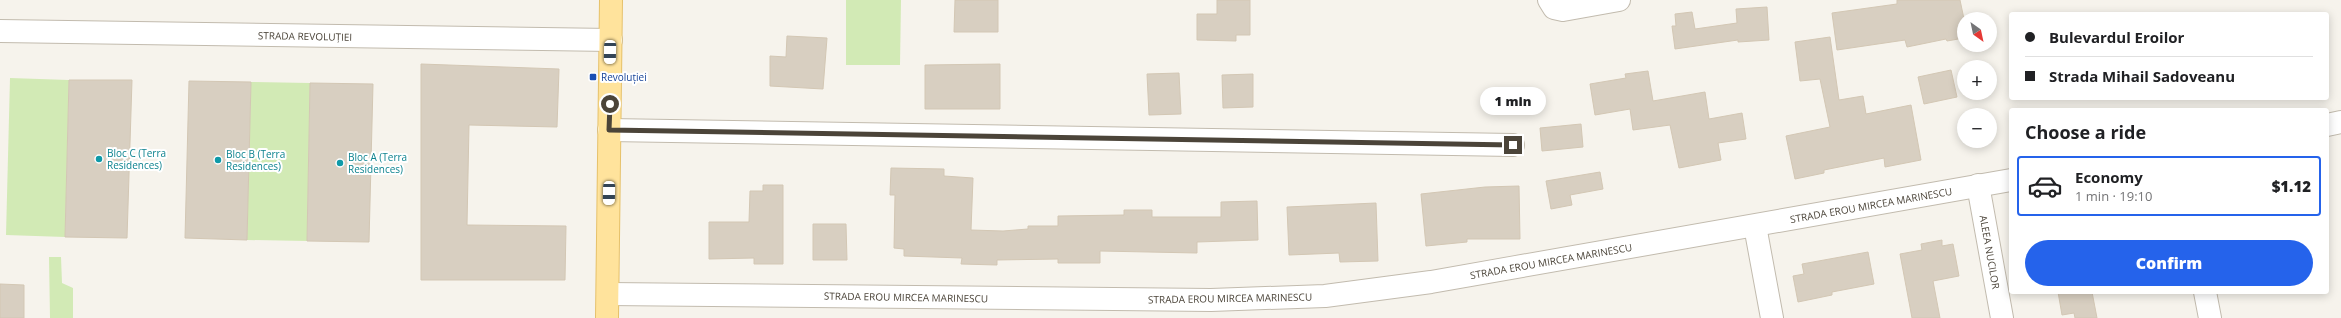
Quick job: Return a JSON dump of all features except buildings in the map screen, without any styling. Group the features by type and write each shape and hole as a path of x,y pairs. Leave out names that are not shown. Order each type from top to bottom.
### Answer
{"main road":[{"path":"607,318 611,0"}],"street":[{"path":"1549,0 1554,8 1563,10 1619,0"},
{"name":"STRADA REVOLUȚIEI","path":"0,31 611,40"},
{"path":"2329,125 2341,122"},
{"path":"609,130 1513,145"},
{"name":"STRADA EROU MIRCEA MARINESCU","path":"608,294 1211,300 1275,299 1325,296 1431,282 2009,180"},
{"name":"ALEEA NUCILOR","path":"1978,186 2002,318"},
{"path":"1754,226 1772,318"},
{"path":"2206,294 2210,318"}],"green space":[{"path":"846,0 901,0 900,65 846,65"},
{"path":"10,78 69,80 65,237 6,235"},
{"path":"251,82 310,83 307,241 247,240"},
{"path":"49,257 61,257 62,283 73,288 73,318 50,318"}],"place":[{"name":"Revoluției","path":"593,77"},
{"name":"Bloc C (Terra Residences)","path":"99,159"},
{"name":"Bloc B (Terra Residences)","path":"218,160"},
{"name":"Bloc A (Terra Residences)","path":"340,163"}],"route":[{"path":"610,104 609,130 1513,145"}]}
